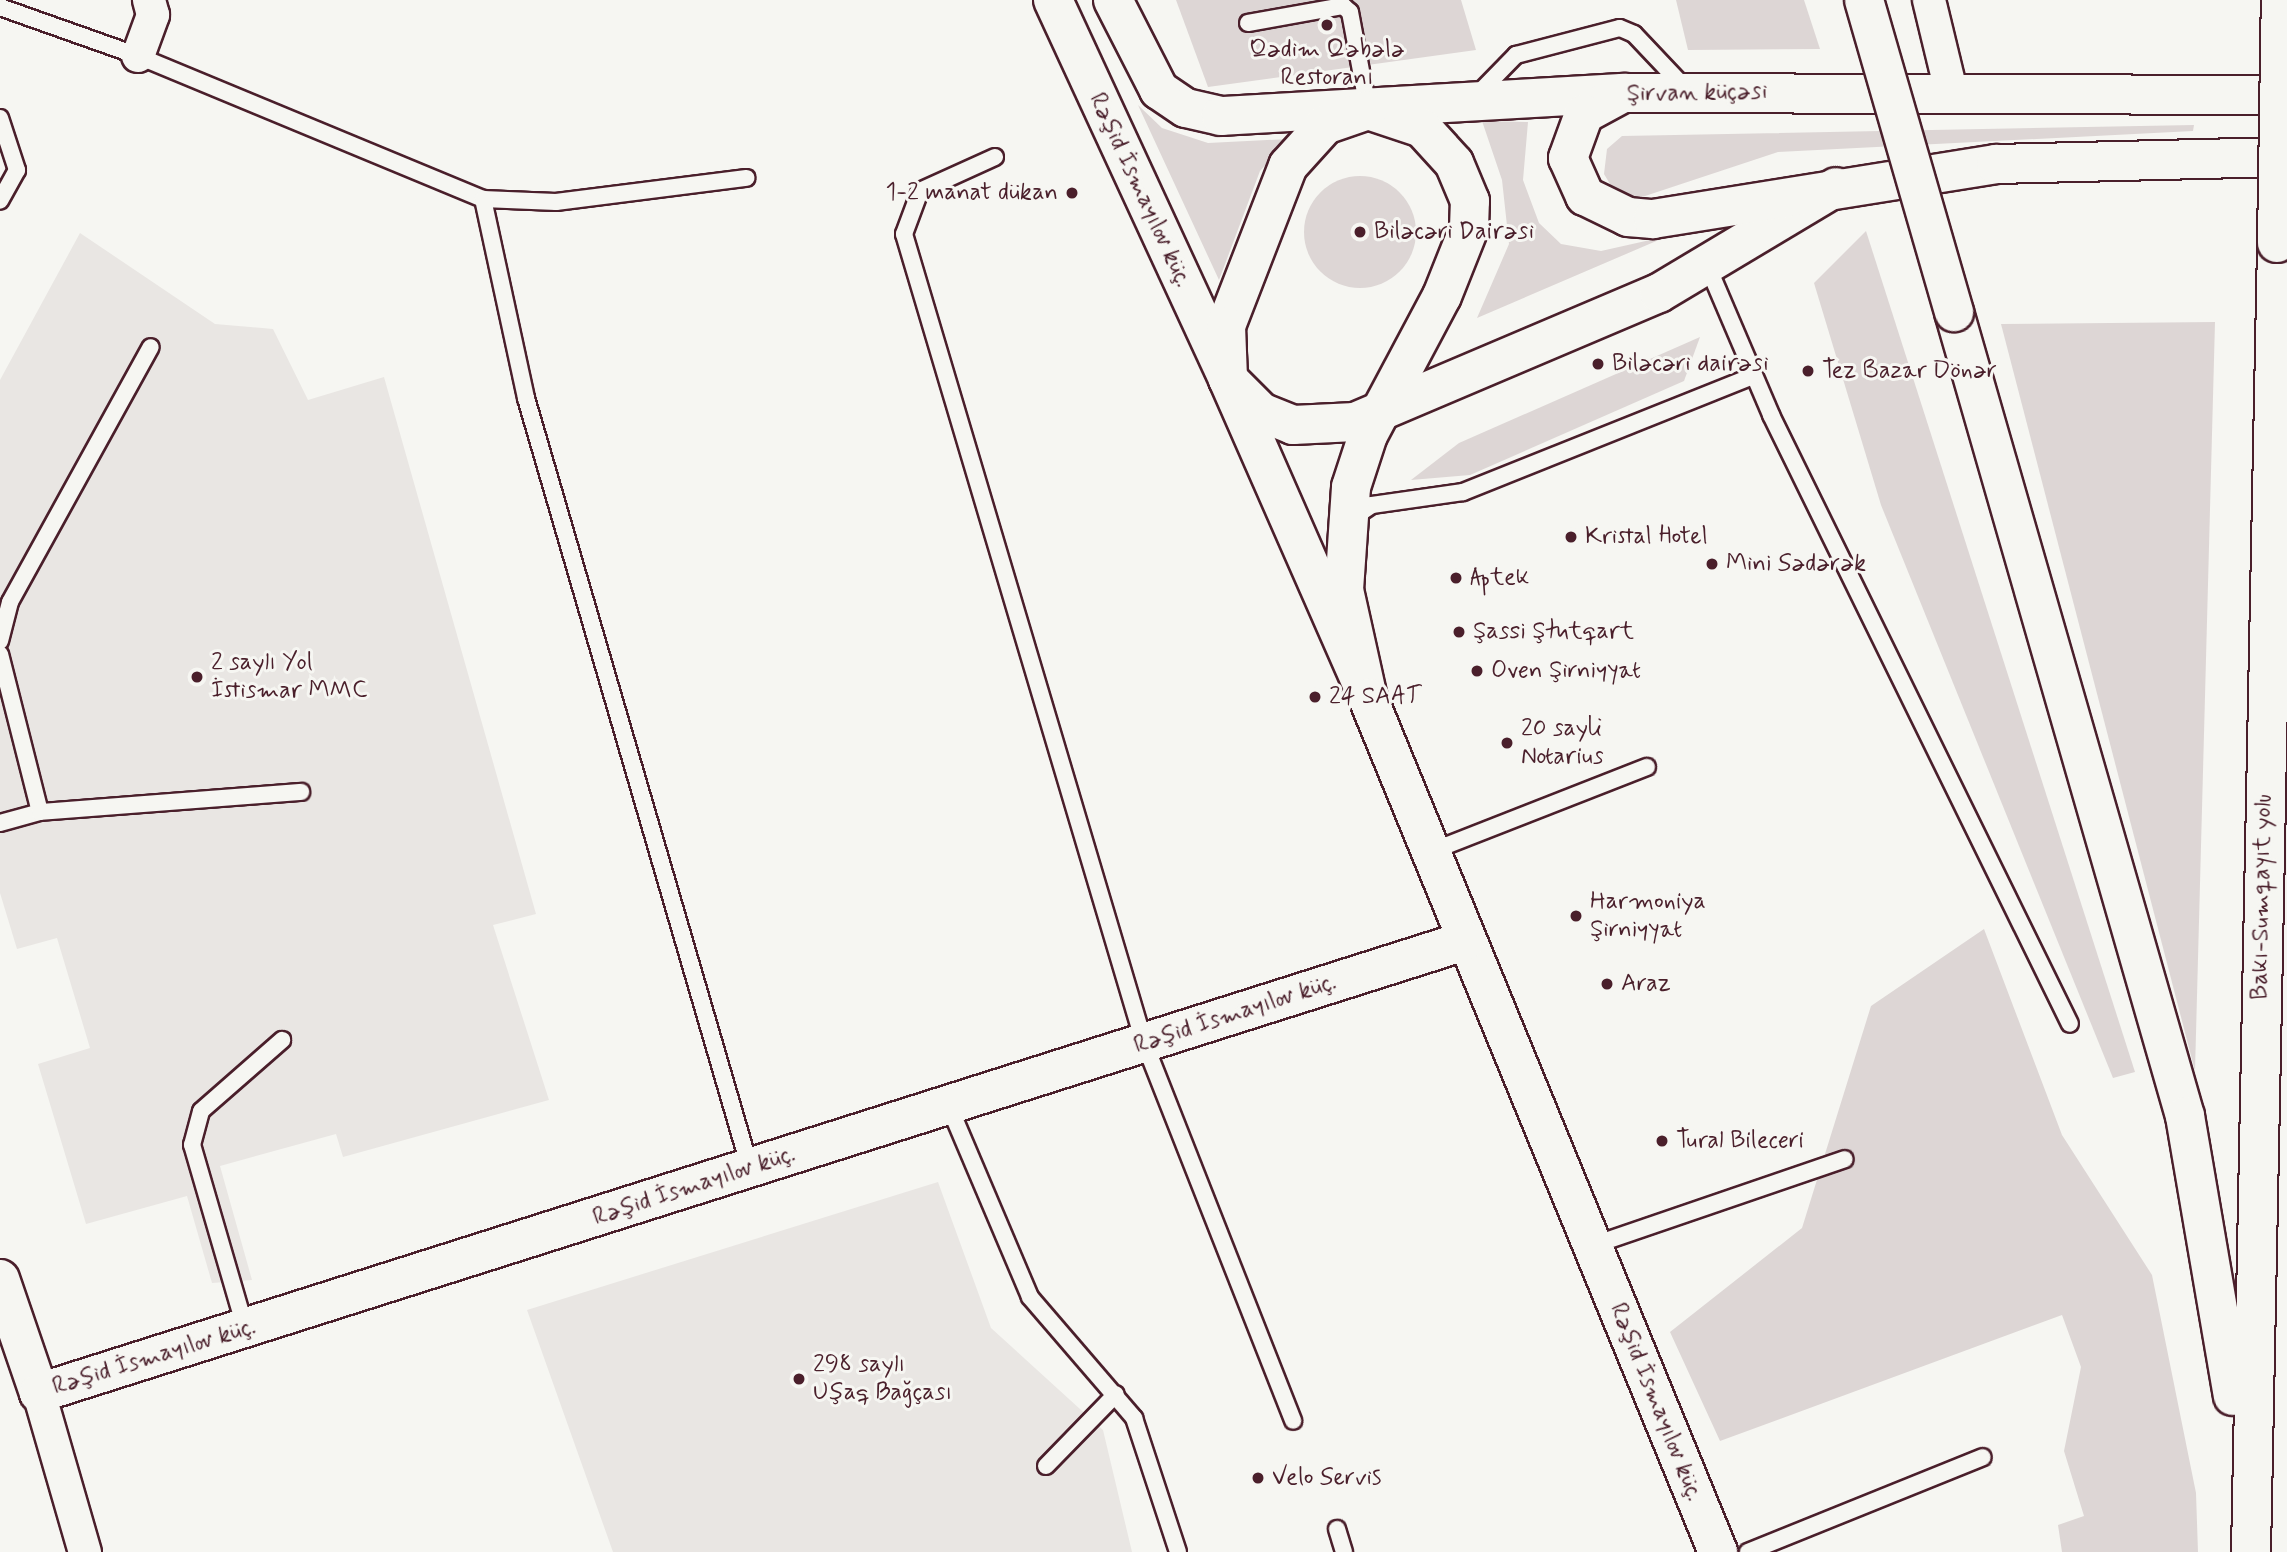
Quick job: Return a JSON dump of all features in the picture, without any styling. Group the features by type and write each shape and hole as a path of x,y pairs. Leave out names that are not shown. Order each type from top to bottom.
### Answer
{"main road":[{"name":"Rəşid İsmayılov küç.","path":"1053,0 1228,379 1368,698 1465,941 1718,1552"},
{"name":"Şirvan küçəsi","path":"1113,0 1135,52 1171,101 1206,115 1467,106 1622,93 1951,91 2287,95"},
{"path":"1864,0 2185,1116 2212,1246 2249,1512"},
{"name":"Bakı-Sumqayıt yolu","path":"2251,1552 2249,1512 2281,0"},
{"path":"1622,93 1584,114 1568,158 1573,180 1606,212 1653,219 1836,187 2035,161 2287,157"},
{"path":"1368,698 1344,590 1344,525 1359,458 1380,411 1442,296 1469,228 1470,201 1454,163 1422,128 1368,110 1325,125 1288,166 1226,326 1228,379 1261,412 1293,425 1332,427 1380,411 1708,267 1836,187"},
{"name":"Rəşid İsmayılov küç.","path":"0,1279 8,1328 38,1393 1465,941"}],"street":[{"path":"138,56 153,15 149,0"},
{"path":"1929,0 1951,91"},
{"path":"38,1393 85,1552"}],"lane":[{"path":"1248,23 1343,6 1350,12 1368,110"},
{"path":"0,7 138,56 483,199 556,202 746,178"},
{"path":"1467,106 1516,55 1620,28 1634,34 1690,93"},
{"path":"0,118 17,170 0,201"},
{"path":"995,157 920,191 904,234 1144,1042 1293,1421"},
{"path":"483,199 526,398 750,1168"},
{"path":"1708,267 1753,376 2070,1024"},
{"path":"0,641 10,602 151,347"},
{"path":"1344,525 1372,505 1462,492 1753,376"},
{"path":"0,654 40,812"},
{"path":"1430,852 1647,766"},
{"path":"0,823 40,812 301,792"},
{"path":"246,1329 192,1145 201,1111 282,1040"},
{"path":"949,1106 1030,1297 1134,1418 1178,1552"},
{"path":"1591,1246 1845,1159"},
{"path":"1046,1466 1116,1394"},
{"path":"1748,1552 1983,1457"},
{"path":"1337,1529 1345,1552"}],"shaded area":[{"name":"Qədim Qəbələ Restoranı","path":"1176,0 1461,0 1476,50 1208,87"},
{"path":"1676,0 1804,0 1820,49 1688,50"},
{"path":"1138,105 1162,128 1208,143 1289,139 1260,171 1219,280"},
{"path":"1482,121 1528,122 1523,180 1539,223 1561,244 1601,251 1668,236 1477,318 1509,244 1502,180"},
{"path":"2194,125 2193,131 1778,152 1633,200 1616,194 1604,174 1607,149 1622,136"},
{"name":"Biləcəri Dairəsi","path":"1360,176 1381,181 1399,193 1411,211 1416,232 1411,253 1399,271 1381,283 1360,288 1339,283 1321,271 1309,253 1304,232 1309,211 1321,193 1339,181"},
{"path":"1866,231 2135,1072 2113,1078 1881,505 1814,283"},
{"path":"80,233 215,324 273,329 308,400 384,377 536,914 493,925 549,1100 343,1157 336,1134 220,1166 252,1280 212,1283 187,1196 86,1224 38,1064 90,1048 57,938 17,949 0,893 0,380"},
{"path":"2215,322 2195,1071 2001,324"},
{"path":"1700,337 1684,381 1470,475 1411,480 1459,443"},
{"path":"1984,929 2062,1135 2152,1275 2196,1493 2198,1552 2062,1552 2058,1525 2084,1516 2064,1451 2081,1367 2062,1315 1720,1441 1670,1332 1802,1228 1871,1006"},
{"name":"298 saylı Uşaq Bağçası","path":"938,1182 991,1328 1103,1430 1132,1552 613,1552 527,1310"}],"place":[{"name":"Qədim Qəbələ Restoranı","path":"1327,25"},
{"name":"1-2 manat dükan","path":"1072,193"},
{"name":"Biləcəri Dairəsi","path":"1360,232"},
{"name":"Biləcəri dairəsi","path":"1598,364"},
{"name":"Tez Bazar Dönər","path":"1808,371"},
{"name":"Kristal Hotel","path":"1571,537"},
{"name":"Mini Sədərək","path":"1712,564"},
{"name":"Aptek","path":"1456,578"},
{"name":"Şassi Ştutqart","path":"1459,632"},
{"name":"Oven Şirniyyat","path":"1477,671"},
{"name":"2 saylı Yol İstismar MMC","path":"197,677"},
{"name":"24 SAAT","path":"1315,697"},
{"name":"20 sayli Notarius","path":"1507,743"},
{"name":"Harmoniya Şirniyyat","path":"1576,916"},
{"name":"Araz","path":"1607,984"},
{"name":"Tural Bileceri","path":"1662,1141"},
{"name":"298 saylı Uşaq Bağçası","path":"799,1379"},
{"name":"Velo Servis","path":"1258,1478"}]}
